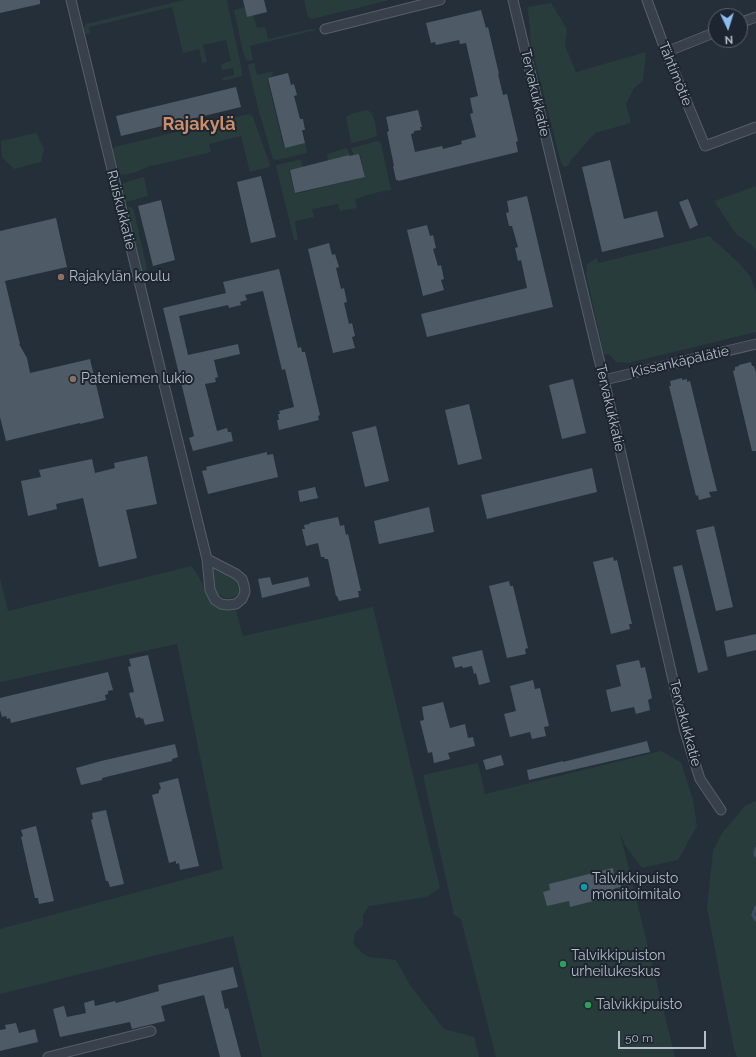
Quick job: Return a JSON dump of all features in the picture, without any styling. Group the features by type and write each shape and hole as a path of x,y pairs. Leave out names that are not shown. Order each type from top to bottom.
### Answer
{"street":[{"name":"Ruiskukkatie","path":"71,0 207,559 210,590 215,600 221,604 236,604 242,599 245,592 242,579 236,574 207,559"},
{"path":"325,29 440,0"},
{"name":"Tervakukkatie","path":"513,0 604,380 685,732 700,779 721,810"},
{"name":"Tähtimötie","path":"647,0 666,52 705,146 756,128"},
{"path":"666,52 708,35"},
{"name":"Kissankäpälätie","path":"604,380 756,344"},
{"path":"48,1057 66,1055 151,1031"}],"green space":[{"path":"184,0 227,0 242,76 223,81 222,78 234,75 233,68 222,70 221,64 231,61 226,40 203,45 207,62 202,63 199,49 183,53 172,7 89,27 90,33 85,34 84,27 86,24"},
{"path":"304,0 390,0 312,19 308,17"},
{"path":"551,3 567,29 565,46 576,72 646,52 643,81 634,88 626,104 631,123 595,133 571,160 569,165 564,167 561,163 531,45 528,7"},
{"path":"245,7 247,17 253,15 257,28 266,28 268,39 311,29 316,30 250,46 253,60 247,61 243,52 234,10"},
{"path":"254,63 257,75 273,72 272,76 267,78 284,148 305,143 306,153 278,160 273,159 258,108 248,66 249,64"},
{"path":"367,110 372,114 376,125 377,136 353,143 351,142 346,117 351,114"},
{"path":"249,114 253,117 270,165 269,167 250,172 241,136 209,144 211,152 147,167 130,174 120,174 119,172 113,149 115,147"},
{"path":"36,133 44,149 41,162 14,169 2,157 1,141"},
{"path":"378,141 381,143 391,190 355,199 357,208 340,211 338,204 312,209 314,217 296,221 295,223 298,239 296,241 294,240 276,166 301,160 303,167 298,171 297,168 289,170 295,194 365,177 360,154 355,155 354,157 351,148"},
{"path":"347,148 350,155 334,159 328,163 327,154"},
{"path":"144,177 148,196 126,202 122,185 126,182"},
{"path":"756,186 756,250 752,245 736,234 714,201"},
{"path":"128,207 131,207 134,211 147,268 145,272 142,271"},
{"path":"709,236 739,263 750,276 756,292 756,332 628,363 616,362 609,354 604,355 586,274 587,264 597,258 598,263"},
{"path":"192,566 202,583 208,599 214,606 222,610 236,610 243,636 373,607 440,888 426,897 369,906 363,915 363,925 355,933 353,943 361,952 369,957 396,960 410,985 444,1029 474,1037 479,1057 262,1057 233,936 0,994 0,929 223,869 177,644 0,682 0,578 8,611"},
{"path":"214,570 237,582 239,591 237,595 234,597 225,598 216,591 214,587"},
{"name":"Talvikkipuiston urheilukeskus","path":"661,751 681,762 693,800 697,826 678,860 642,868 625,845 620,833 675,1057 496,1057 461,919 454,915 423,775 478,763 485,794"},
{"path":"756,801 756,1057 737,1057 734,1049 707,907 713,851 722,833 745,806"}],"building":[{"path":"0,0 40,0 40,4 0,13"},
{"path":"243,0 264,0 267,12 247,17"},
{"path":"481,10 486,28 488,27 503,95 507,94 518,141 516,142 518,152 398,181 396,180 393,166 386,117 418,110 422,127 420,127 421,130 414,131 414,133 411,134 415,152 442,146 443,149 462,144 461,141 476,137 470,114 473,113 470,98 478,96 466,43 460,44 459,40 436,45 435,42 431,43 426,23"},
{"path":"288,73 291,85 294,84 297,95 294,96 300,119 303,119 305,130 302,130 305,143 285,148 268,78"},
{"path":"236,87 241,107 121,136 116,116"},
{"path":"359,154 365,177 295,193 290,170 349,155"},
{"path":"610,160 624,219 657,211 664,237 602,252 582,167"},
{"path":"261,176 276,237 251,243 237,182"},
{"path":"527,196 553,307 427,337 421,314 527,288 521,260 518,261 515,248 518,247 512,226 509,226 506,213 509,212 507,201"},
{"path":"688,199 698,225 690,229 679,202"},
{"path":"161,200 175,260 153,266 138,206"},
{"name":"Pateniemen lukio","path":"56,218 67,267 5,281 19,344 27,358 30,373 90,359 104,418 6,441 0,417 0,231"},
{"path":"427,225 430,236 433,235 436,248 433,249 438,266 441,265 444,279 441,280 444,290 423,296 407,230"},
{"path":"329,243 332,255 335,254 339,267 336,268 341,289 344,288 347,302 344,303 349,324 352,323 355,336 352,337 355,348 333,353 308,249"},
{"path":"279,269 298,348 301,347 302,352 305,352 320,415 318,416 319,420 279,430 277,420 279,420 279,411 294,407 285,369 282,370 263,291 245,295 247,300 240,302 241,305 229,308 228,305 179,316 188,355 238,344 240,354 214,360 218,377 215,378 216,382 205,384 217,431 227,428 228,432 231,432 233,441 193,451 189,438 194,436 163,308 226,293 223,282"},
{"path":"751,362 756,373 756,451 752,451 733,371 735,370 735,367 739,365"},
{"path":"682,378 682,380 687,379 687,382 690,381 717,491 709,492 711,497 699,500 698,495 696,496 669,386 671,386 670,381"},
{"path":"573,379 586,433 562,439 549,385"},
{"path":"469,404 482,459 458,465 445,410"},
{"path":"376,426 389,481 365,487 352,432"},
{"path":"267,452 267,455 273,454 278,477 208,494 202,471 207,470 206,467"},
{"path":"147,456 157,504 126,510 137,558 99,567 83,498 56,504 57,509 28,516 21,481 41,477 39,470 92,459 95,473 115,468 114,463"},
{"path":"592,468 597,492 487,519 481,495"},
{"path":"315,487 318,498 300,502 298,491"},
{"path":"429,507 434,532 379,544 374,521"},
{"path":"338,517 340,526 344,525 346,535 348,534 361,591 358,591 359,597 339,601 336,596 328,559 321,557 318,543 306,546 302,529 305,529 304,525 310,524 309,523"},
{"path":"714,526 733,607 716,611 696,530"},
{"path":"613,557 614,561 617,560 632,624 629,624 630,629 611,634 593,562"},
{"path":"682,565 708,670 698,673 673,567"},
{"path":"270,577 272,585 308,577 310,586 262,598 258,579"},
{"path":"509,581 510,586 513,586 528,648 525,649 526,654 507,658 489,586"},
{"path":"756,634 756,650 727,657 724,641"},
{"path":"482,650 490,682 479,685 476,673 474,674 472,666 455,668 452,657"},
{"path":"148,655 164,721 145,725 143,718 136,718 129,693 134,692 128,667 131,666 129,659"},
{"path":"639,660 641,668 645,667 652,698 648,700 650,710 636,714 634,707 611,712 606,690 621,686 616,665"},
{"path":"108,672 113,690 108,691 108,694 105,695 106,700 11,723 10,718 7,719 6,716 2,717 0,710 0,698"},
{"path":"533,680 535,689 540,688 549,726 544,727 546,736 532,739 530,732 510,737 504,714 516,711 510,686"},
{"path":"443,702 450,728 465,724 468,738 473,737 475,746 448,753 450,759 434,763 432,752 428,753 420,721 424,720 422,707"},
{"path":"647,741 650,752 529,780 527,770"},
{"path":"175,744 178,757 172,759 172,761 102,778 102,780 81,785 76,768"},
{"path":"501,755 504,765 486,770 483,760"},
{"path":"178,778 199,866 180,870 179,863 176,864 176,861 169,863 152,795 159,793 159,790 161,789 159,783"},
{"path":"106,810 124,884 110,887 108,881 106,881 91,820 93,819 92,813"},
{"path":"36,826 54,901 39,904 38,898 35,898 21,837 23,836 21,830"},
{"name":"Talvikkipuisto monitoimitalo","path":"613,868 614,875 618,874 621,887 615,888 617,895 570,907 569,901 547,906 543,892 550,890 549,884"},
{"path":"233,967 238,987 221,991 225,1009 228,1008 241,1057 220,1057 204,995 161,1006 165,1021 132,1029 130,1022 60,1037 53,1009 64,1006 67,1017 86,1013 84,1003 94,1000 95,1006 115,1001 116,1003 159,991 158,985"},
{"path":"16,1023 19,1033 35,1029 38,1042 0,1051 0,1030 6,1029 5,1025"}],"waterway":[{"path":"756,849 756,856"},
{"path":"756,907 753,915 756,920"}],"place":[{"name":"Rajakylän koulu","path":"61,277"},
{"name":"Pateniemen lukio","path":"73,379"},
{"name":"Talvikkipuisto monitoimitalo","path":"584,887"},
{"name":"Talvikkipuiston urheilukeskus","path":"563,964"},
{"name":"Talvikkipuisto","path":"588,1005"}],"district":[{"name":"Rajakylä","path":"199,125"}]}
